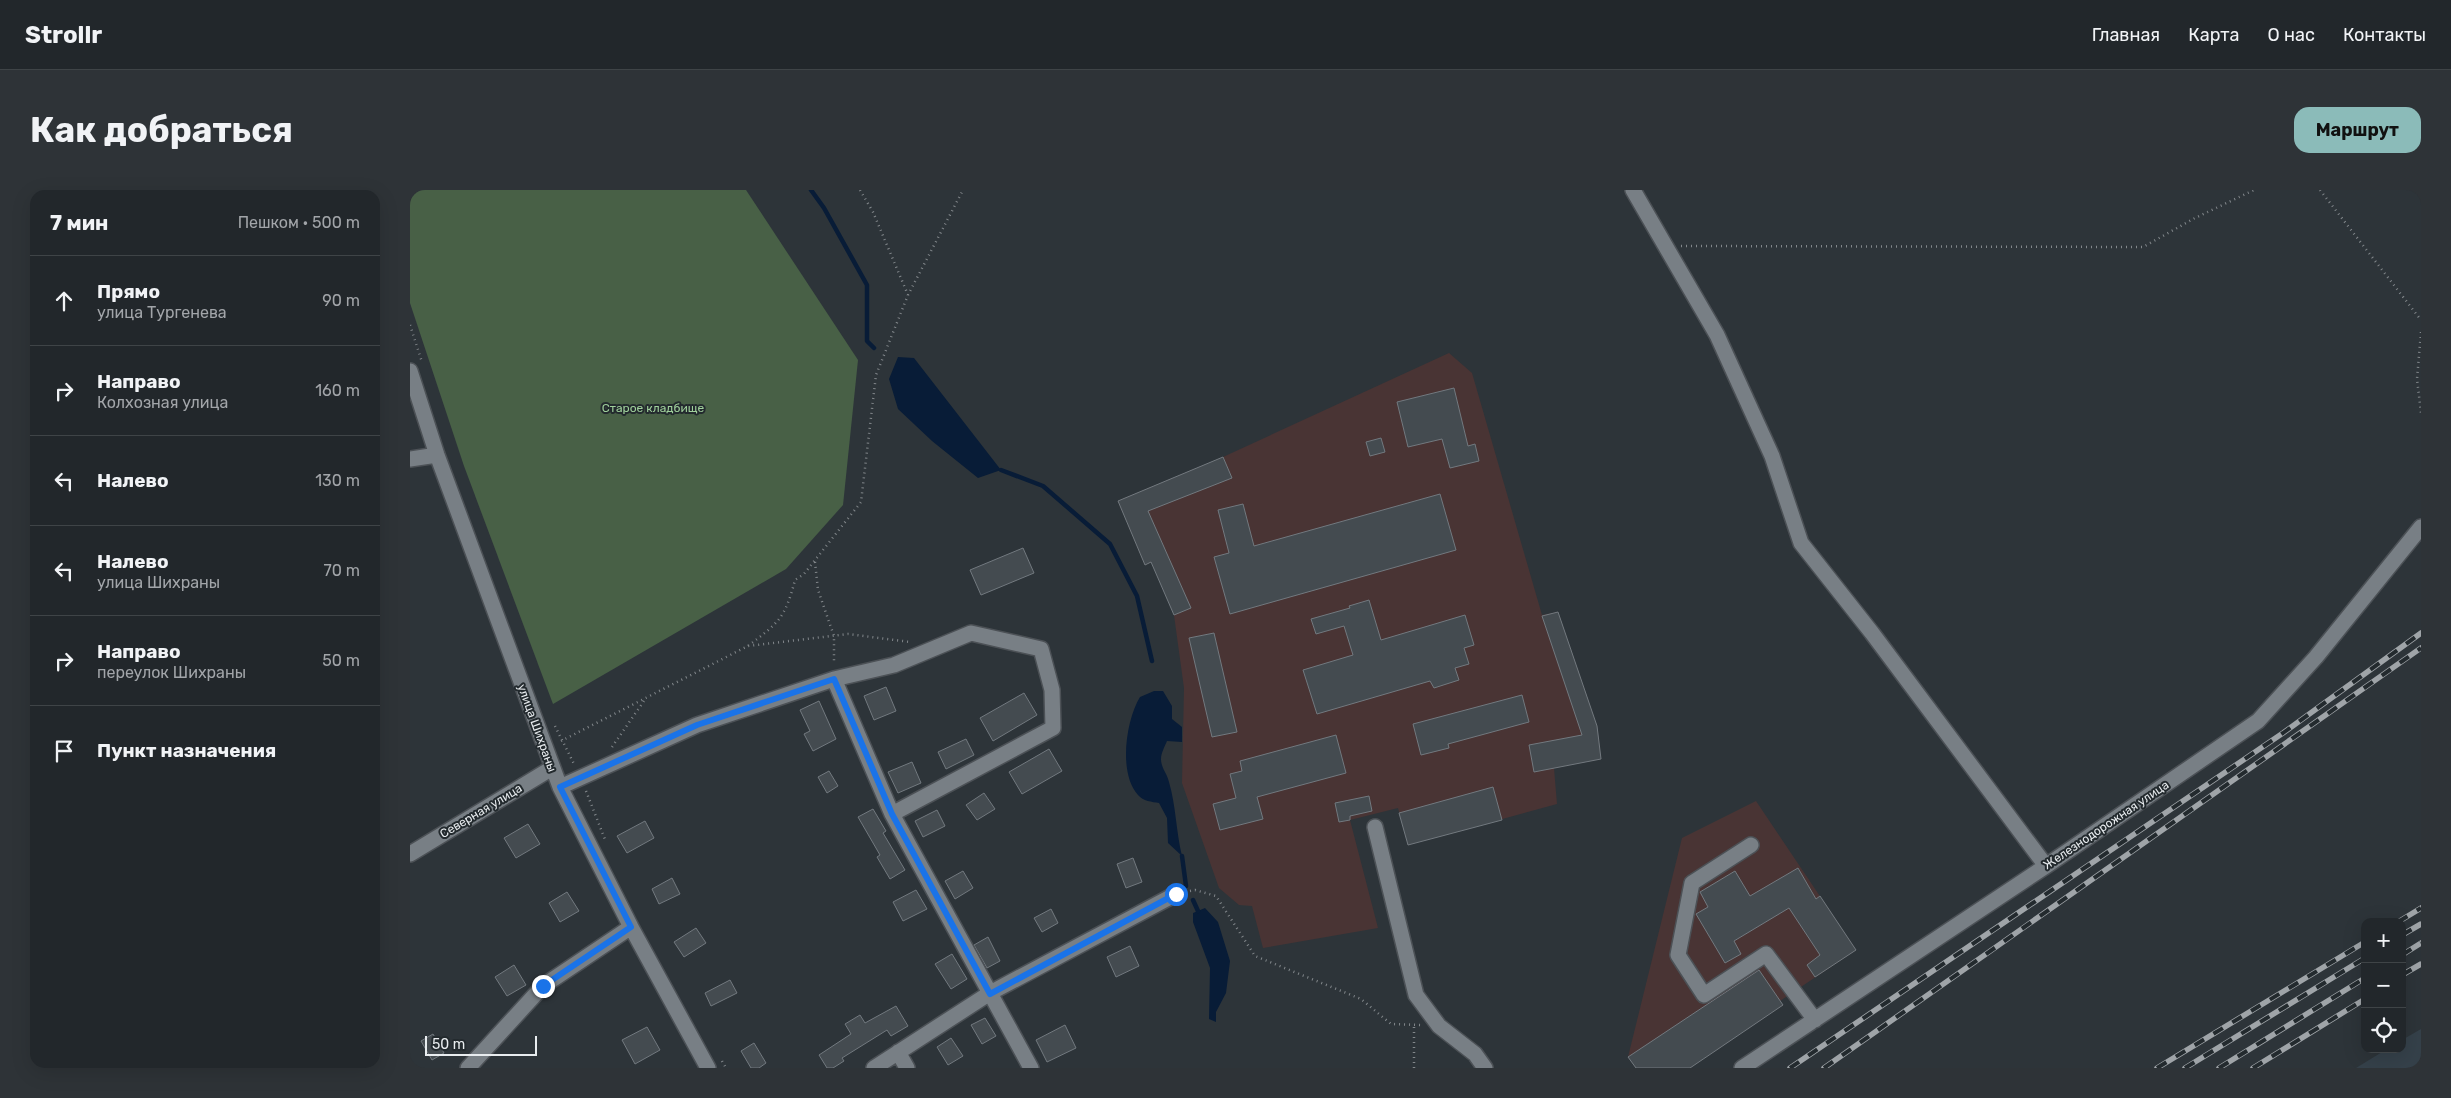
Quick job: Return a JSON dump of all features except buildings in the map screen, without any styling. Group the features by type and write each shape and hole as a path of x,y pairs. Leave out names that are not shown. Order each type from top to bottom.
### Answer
{"street":[{"path":"1633,190 1717,335 1772,456 1801,542 1872,632 2046,866"},
{"name":"улица Шихраны","path":"416,366 437,454 552,768 631,927 708,1068"},
{"path":"414,457 437,454"},
{"name":"Железнодорожная улица","path":"1742,1068 2046,866 2258,721 2316,657 2421,527"},
{"path":"560,787 697,725 834,679 894,666 972,632 1041,649 1052,690 1053,728 892,814"},
{"path":"834,679 892,814 1031,1068"},
{"name":"Северная улица","path":"410,854 552,768"},
{"path":"1375,827 1416,996 1439,1026 1475,1054 1485,1068"},
{"path":"1751,845 1692,883 1678,955 1704,995 1766,954 1815,1020"},
{"path":"874,1068 990,994 1176,894"},
{"path":"468,1068 543,986 631,927"},
{"path":"898,1052 908,1068"}],"path":[{"path":"860,190 874,212 908,294"},
{"path":"545,751 562,740 748,646 775,625 788,607 794,580 804,574 861,502 876,375 908,294 963,190"},
{"path":"1665,245 1760,247 2143,247 2254,190"},
{"path":"2320,190 2421,320"},
{"path":"410,325 416,366"},
{"path":"2421,332 2417,378 2421,413"},
{"path":"815,560 818,590 834,636 834,679"},
{"path":"748,646 848,634 912,642"},
{"path":"611,748 647,697"},
{"path":"554,725 580,778 608,848"},
{"path":"1176,894 1195,890 1216,896 1255,956 1361,999 1391,1024 1439,1026"},
{"path":"1414,1025 1414,1068"},
{"path":"722,1059 726,1068"}],"shaded area":[{"path":"1449,353 1472,373 1542,615 1558,612 1597,726 1601,759 1554,768 1557,804 1408,845 1398,808 1350,820 1378,928 1263,948 1252,906 1239,905 1219,888 1182,783 1184,688 1174,615 1152,562 1145,565 1118,501 1223,457"},
{"path":"1756,801 1856,950 1780,1001 1783,1005 1690,1068 1636,1068 1628,1057 1682,838"},
{"path":"2421,1029 2421,1068 2356,1068 2380,1053 2406,1053 2406,1038"}],"green space":[{"name":"Старое кладбище","path":"410,190 746,190 858,360 843,505 786,569 553,704 464,466 410,303"}],"water":[{"path":"898,357 914,358 1001,470 978,478 932,441 898,409 889,379"},
{"path":"1154,691 1163,691 1172,706 1172,719 1182,727 1182,742 1167,741 1161,759 1175,809 1182,856 1168,843 1167,818 1159,803 1142,799 1132,785 1128,774 1126,746 1131,719 1140,697"},
{"path":"1205,908 1218,922 1230,961 1226,993 1216,1012 1216,1022 1209,1019 1210,968 1193,922 1193,913"}],"waterway":[{"path":"811,190 824,208 867,285 867,341 874,348"},
{"path":"1001,470 1043,486 1110,544 1137,596 1152,661"},
{"path":"1182,856 1186,886"},
{"path":"1193,900 1198,911"}],"railway":[{"path":"1790,1068 2283,733 2421,633"},
{"path":"1824,1068 2421,648"},
{"path":"2405,918 2421,908"},
{"path":"2406,933 2421,924"},
{"path":"2406,952 2421,943"},
{"path":"2157,1068 2361,944"},
{"path":"2185,1068 2361,960"},
{"path":"2406,973 2421,964"},
{"path":"2219,1068 2361,980"},
{"path":"2253,1068 2361,1001"}],"route":[{"path":"543,986 631,927 560,787 697,725 834,679 892,814 990,994 1176,894"}]}
